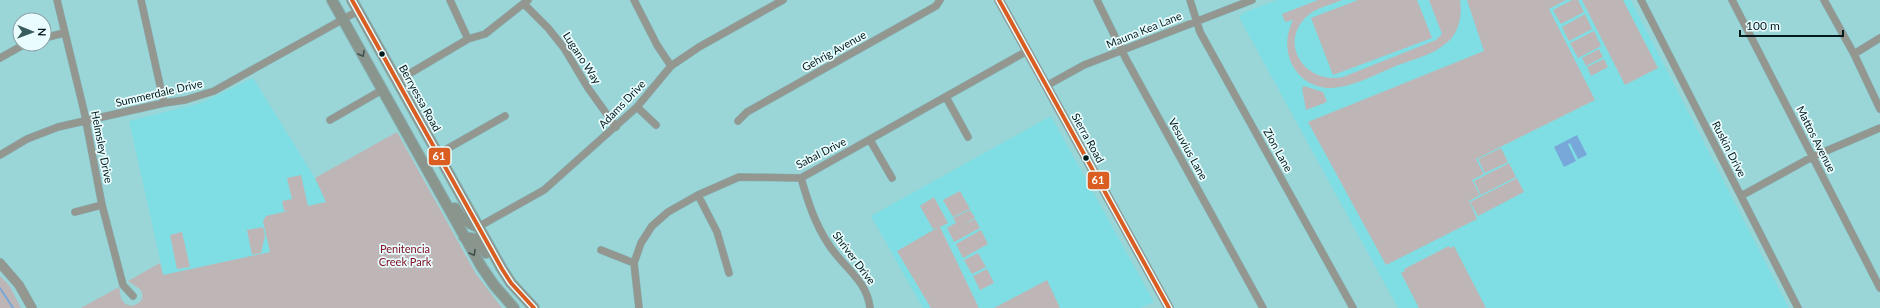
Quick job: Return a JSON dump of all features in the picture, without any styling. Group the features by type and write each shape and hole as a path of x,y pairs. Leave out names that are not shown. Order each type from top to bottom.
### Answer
{"main road":[{"path":"332,0 464,237 494,285 514,308"},
{"name":"Berryessa Road","path":"352,0 496,259 511,283 534,308"},
{"path":"429,173 446,190 461,217 469,224 478,227"},
{"path":"464,237 476,239 487,254 496,259"}],"street":[{"name":"Helmsley Drive","path":"57,0 86,121 102,205 123,285 133,296"},
{"path":"141,0 164,103"},
{"path":"450,0 468,39"},
{"path":"634,0 657,45 671,66"},
{"name":"Adams Drive","path":"478,227 544,190 637,107 671,66 699,47 783,0"},
{"name":"Gehrig Avenue","path":"738,121 746,112 936,6 940,0"},
{"name":"Sierra Road","path":"999,0 1169,308"},
{"name":"Vesuvius Lane","path":"1097,0 1123,51 1263,308"},
{"name":"Zion Lane","path":"1190,0 1200,32 1353,308"},
{"name":"Mauna Kea Lane","path":"1046,86 1084,65 1252,0"},
{"name":"Ruskin Drive","path":"1641,0 1798,308"},
{"name":"Mattos Avenue","path":"1732,0 1880,288"},
{"path":"1824,0 1854,54 1880,109"},
{"path":"397,81 468,39 485,34 526,2"},
{"name":"Lugano Way","path":"526,2 564,48 588,88 616,127"},
{"name":"Summerdale Drive","path":"0,155 27,139 58,127 164,103 185,100 214,91 358,11"},
{"path":"52,36 64,33"},
{"path":"1854,54 1880,38"},
{"name":"Sabal Drive","path":"639,308 634,263 641,243 652,226 668,212 698,195 739,177 801,178 1027,51"},
{"path":"0,58 12,52"},
{"path":"330,120 382,90"},
{"path":"946,97 968,137"},
{"path":"637,107 656,125"},
{"path":"438,154 505,116"},
{"path":"1741,196 1812,158 1880,128"},
{"path":"870,140 892,178"},
{"name":"Shriver Drive","path":"801,178 815,222 830,247 853,272 869,297 870,308"},
{"path":"698,195 717,232 729,273"},
{"path":"75,212 102,205"},
{"path":"601,250 634,263"},
{"path":"0,263 19,285 32,308"}],"shaded area":[{"path":"1277,0 1631,0 1789,308 1398,308 1239,17 1245,12"},
{"path":"253,78 315,178 343,234 171,308 129,121 201,103"},
{"path":"1051,116 1154,302 1140,308 923,308 871,216"},
{"path":"1577,135 1587,155 1578,159 1570,143 1568,144 1576,161 1564,167 1554,147"}],"green space":[{"path":"1318,0 1342,0 1318,9 1306,17 1298,28 1295,39 1296,50 1300,60 1308,69 1318,75 1330,78 1343,77 1436,40 1442,34 1429,0 1460,0 1461,11 1458,26 1453,36 1435,51 1354,83 1336,88 1328,88 1316,85 1306,80 1298,73 1292,64 1288,53 1287,42 1293,20 1285,22 1282,14"},
{"path":"1358,0 1417,0 1432,38 1333,75 1311,18"},
{"path":"1467,0 1566,0 1549,9 1595,100 1476,159 1484,174 1472,180 1480,195 1469,201 1477,219 1386,265 1308,122 1484,51"},
{"path":"1572,0 1578,0 1584,12 1561,24 1553,10"},
{"path":"1582,0 1623,0 1658,68 1625,85"},
{"path":"1585,14 1592,29 1569,41 1562,27"},
{"path":"1594,31 1601,46 1578,58 1570,43"},
{"path":"1599,49 1603,57 1586,66 1582,58"},
{"path":"1604,59 1608,67 1591,76 1587,67"},
{"path":"1304,86 1323,92 1327,102 1306,110 1302,88"},
{"name":"Penitencia Creek Park","path":"397,132 476,274 502,308 81,308 119,287 124,303 132,306 137,304 142,299 142,292 139,288 128,281 160,263 163,275 270,252 263,221 266,216 288,211 284,211 282,201 292,199 287,178 301,175 308,206 326,202 315,178"},
{"path":"1501,148 1508,162 1485,173 1478,159"},
{"path":"1509,163 1516,177 1481,195 1474,181"},
{"path":"1517,178 1524,192 1478,216 1470,202"},
{"path":"960,191 970,209 953,217 943,200"},
{"path":"934,197 948,223 940,227 979,308 931,308 897,251 937,228 933,229 920,206"},
{"path":"970,210 975,218 963,225 975,219 980,228 954,242 947,228 956,223 953,218"},
{"path":"263,227 265,236 261,253 252,255 247,230"},
{"path":"981,230 988,244 963,258 956,244"},
{"path":"182,232 190,267 177,269 170,235"},
{"path":"1449,246 1450,248 1454,246 1486,308 1419,308 1401,273 1405,271 1404,269"},
{"path":"978,253 986,267 972,274 964,260"},
{"path":"987,269 994,283 980,290 973,276"},
{"path":"0,276 9,285 21,308 0,308"},
{"path":"1047,280 1060,308 994,308"}],"waterway":[{"path":"0,288 13,308"}],"transit line":[{"name":"61","path":"352,0 502,269 511,283 534,308"},
{"name":"61","path":"999,0 1169,308"}]}
